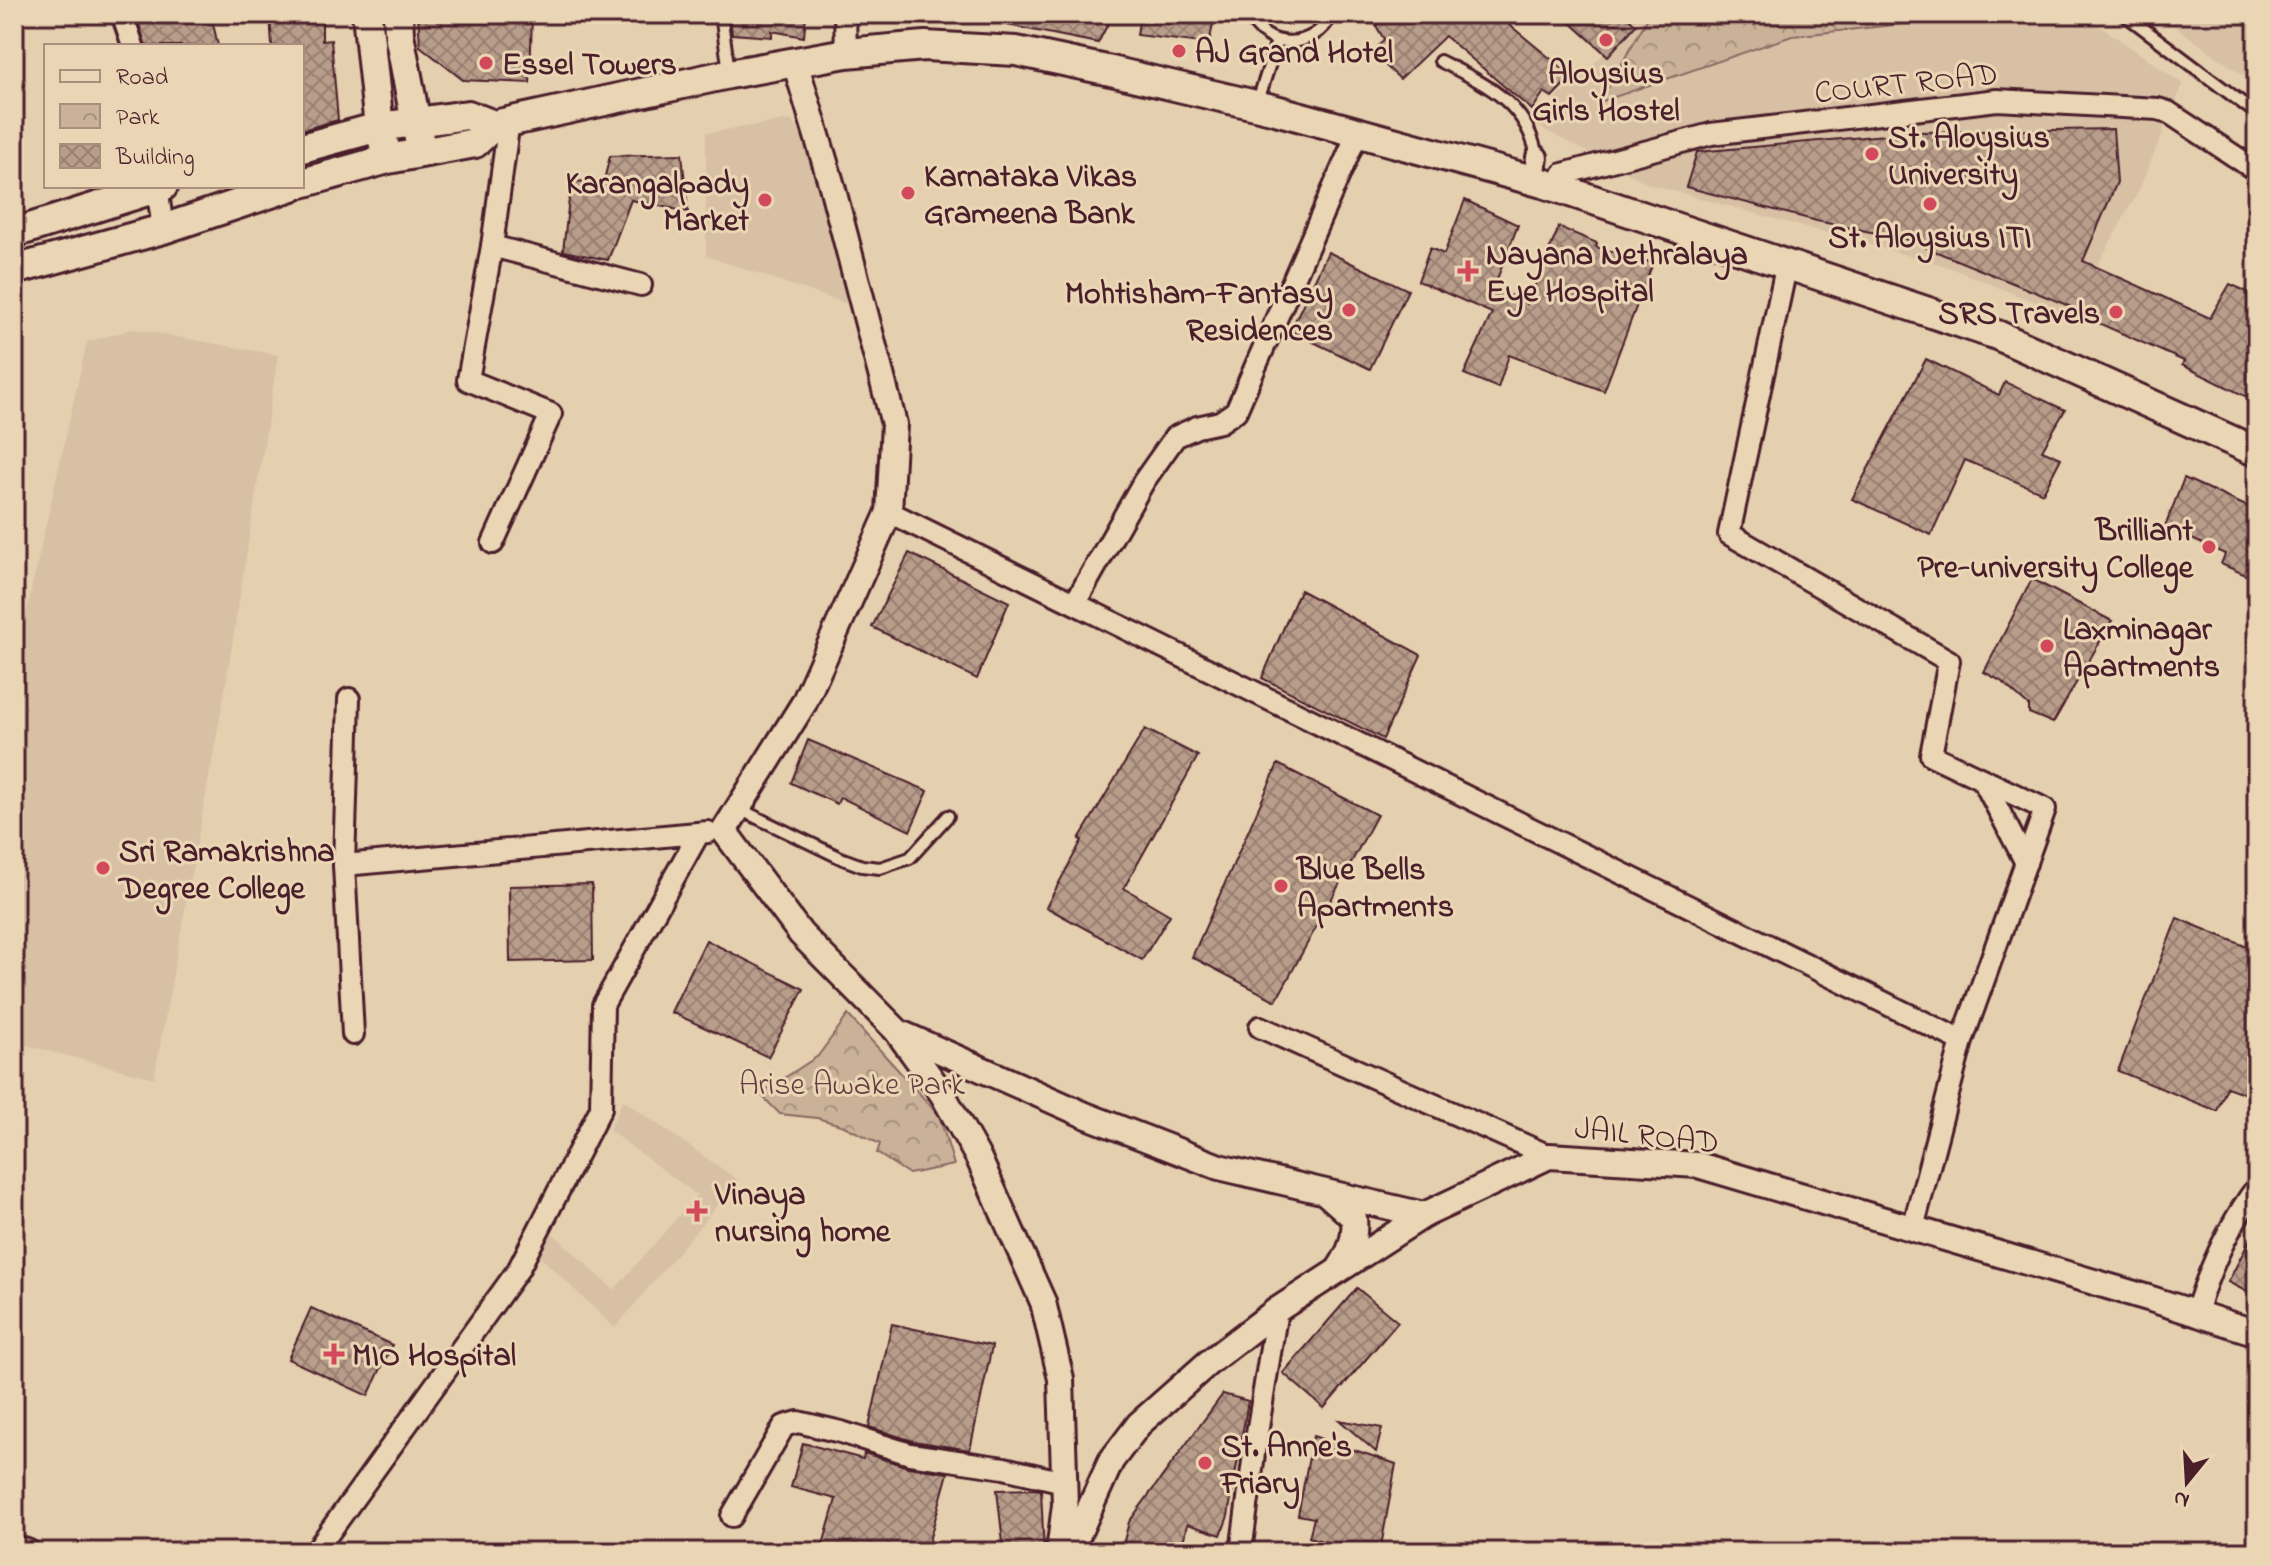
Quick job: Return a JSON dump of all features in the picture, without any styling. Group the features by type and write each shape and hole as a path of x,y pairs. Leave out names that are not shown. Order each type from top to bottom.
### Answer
{"main road":[{"path":"398,14 399,34 422,153"},
{"path":"367,16 379,127 388,159"},
{"path":"304,182 422,153 493,130 729,74 846,53 925,46 1016,51 1543,175 1997,335 2257,452"},
{"path":"304,147 379,127 468,115 493,130"},
{"path":"14,233 156,188"},
{"path":"14,270 163,229 286,188"}],"street":[{"path":"122,14 132,44"},
{"path":"845,14 846,53"},
{"path":"724,831 804,703 889,512 894,424 832,186 795,62"},
{"name":"COURT ROAD","path":"1543,175 1563,174 1711,134 1997,100 2158,109 2168,112 2257,171"},
{"path":"493,130 492,246 468,380 551,414 493,543"},
{"path":"1075,603 1144,481 1175,437 1197,427 1220,422 1236,411 1358,132"},
{"path":"159,188 163,229"},
{"path":"492,246 641,285"},
{"path":"1787,263 1729,534 1949,661 1931,755 2045,809 1962,1041 1913,1228"},
{"path":"889,512 1962,1041"},
{"path":"349,699 344,865 353,1034"},
{"path":"1983,780 2026,863"},
{"path":"344,865 724,831"},
{"path":"724,831 801,934 898,1032 943,1095 979,1159 1043,1302 1061,1379 1065,1505 1059,1552"},
{"path":"315,1552 518,1270 601,1108 603,1005 699,833"},
{"path":"1260,1027 1549,1156"},
{"path":"898,1032 1085,1115 1219,1167 1424,1215"},
{"name":"JAIL ROAD","path":"1070,1552 1111,1461 1139,1424 1208,1363 1277,1310 1424,1215 1549,1156 1698,1165 2196,1312 2257,1333"},
{"path":"2196,1312 2210,1268 2236,1216 2257,1187"},
{"path":"1322,1190 1354,1218 1355,1234 1351,1251 1339,1269"},
{"path":"1241,1552 1277,1310"},
{"path":"732,1516 778,1433 784,1426 798,1422 910,1454 1004,1468 1064,1482"},
{"path":"14,1548 27,1552"}],"lane":[{"path":"721,14 729,74"},
{"path":"1249,14 1264,34 1277,41 1292,42 1306,40 1318,33 1332,14"},
{"path":"2124,14 2257,114"},
{"path":"1257,106 1277,41"},
{"path":"1440,61 1491,87 1515,109 1534,138 1543,175"},
{"path":"737,808 843,859 880,868 910,858 948,816"}],"shaded area":[{"name":"St. Aloysius University","path":"1614,14 1650,14 1601,101 1792,36 1995,14 2083,14 2183,84 2138,192 2069,316 1946,266 1649,184 1531,123 1629,30"},
{"path":"2157,14 2257,14 2257,85"},
{"name":"Karangalpady Market","path":"791,120 809,143 854,306 706,256 706,133"},
{"name":"Sri Ramakrishna Degree College","path":"133,329 278,355 224,695 154,1078 14,1042 14,667 87,342"},
{"name":"Vinaya nursing home","path":"623,1100 738,1180 615,1328 533,1250 547,1228 614,1290 697,1195 609,1130"}],"green space":[{"path":"1650,14 1995,14 1792,36 1600,102"},
{"name":"Arise Awake Park","path":"848,1015 939,1115 954,1165 909,1174 877,1153 880,1144 844,1126 817,1118 780,1114 760,1094 818,1056"}],"building":[{"path":"158,14 211,14 218,44 145,44 137,18"},
{"path":"270,14 322,14 322,41 331,40 338,120 304,129 304,44 272,44"},
{"name":"Essel Towers","path":"418,14 532,14 530,83 463,80 420,46"},
{"path":"729,14 806,14 804,37 772,31 772,37 732,34"},
{"path":"998,14 1113,14 1098,43 997,23"},
{"path":"1140,14 1215,14 1209,44 1137,35"},
{"path":"1389,14 1496,14 1572,76 1552,97 1544,92 1532,110 1445,36 1400,79 1373,54 1384,39 1376,26"},
{"name":"Aloysius Girls Hostel","path":"1561,14 1625,14 1636,25 1608,56"},
{"name":"St. Aloysius ITI","path":"2113,129 2117,182 2083,261 2210,318 2230,284 2257,296 2257,402 2182,365 2184,361 2078,314 2079,310 1905,239 1817,221 1686,187 1697,152 1919,132"},
{"path":"682,154 688,212 631,200 608,260 563,251 571,182 604,180 610,156"},
{"path":"1465,200 1518,225 1494,287 1527,304 1559,227 1597,243 1596,247 1653,263 1604,391 1509,355 1498,388 1464,374 1492,313 1418,281 1430,248 1444,254"},
{"name":"Mohtisham-Fantasy Residences","path":"1328,252 1408,290 1370,369 1290,331"},
{"path":"1926,359 1999,395 2005,382 2065,410 2042,450 2061,458 2043,493 1965,460 1931,535 1852,499"},
{"path":"2184,478 2257,511 2257,580 2221,564 2225,554 2165,527"},
{"path":"909,553 1009,602 977,679 872,627"},
{"name":"Laxminagar Apartments","path":"2032,579 2112,621 2053,723 2029,713 2029,706 2001,681 1984,672"},
{"path":"1300,590 1421,655 1383,739 1262,678"},
{"path":"1145,729 1198,756 1124,888 1170,915 1142,960 1046,907 1082,840 1079,839"},
{"path":"808,740 928,791 910,831 840,797 837,804 791,783"},
{"name":"Blue Bells Apartments","path":"1278,764 1377,815 1276,1001 1192,957"},
{"path":"592,884 593,960 510,962 509,886"},
{"path":"2177,918 2257,951 2257,1098 2227,1087 2217,1111 2118,1071"},
{"path":"706,940 804,989 768,1057 671,1012"},
{"path":"2257,1226 2257,1297 2228,1282"},
{"path":"1357,1288 1398,1322 1324,1408 1283,1373"},
{"path":"311,1308 392,1345 368,1396 288,1359"},
{"path":"892,1324 992,1346 970,1450 913,1441 869,1427"},
{"name":"St. Anne's Friary","path":"1223,1394 1248,1401 1228,1516 1221,1535 1187,1524 1181,1552 1121,1552 1129,1522"},
{"path":"1339,1420 1382,1428 1376,1452"},
{"path":"1313,1436 1396,1464 1380,1552 1334,1552 1324,1549 1325,1542 1309,1537 1314,1518 1298,1515"},
{"path":"803,1443 863,1459 864,1453 908,1467 948,1473 926,1552 821,1552 836,1499 791,1487"},
{"path":"997,1490 1041,1490 1044,1552 1004,1552"}],"place":[{"name":"Aloysius Girls Hostel","path":"1606,40"},
{"name":"AJ Grand Hotel","path":"1179,51"},
{"name":"Essel Towers","path":"486,63"},
{"name":"St. Aloysius University","path":"1872,154"},
{"name":"Karnataka Vikas Grameena Bank","path":"908,193"},
{"name":"Karangalpady Market","path":"765,200"},
{"name":"St. Aloysius ITI","path":"1930,204"},
{"name":"Nayana Nethralaya Eye Hospital","path":"1468,271"},
{"name":"Mohtisham-Fantasy Residences","path":"1349,310"},
{"name":"SRS Travels","path":"2116,312"},
{"name":"Brilliant Pre-university College","path":"2209,547"},
{"name":"Laxminagar Apartments","path":"2047,646"},
{"name":"Sri Ramakrishna Degree College","path":"103,868"},
{"name":"Blue Bells Apartments","path":"1281,886"},
{"name":"Vinaya nursing home","path":"697,1211"},
{"name":"MIO Hospital","path":"334,1354"},
{"name":"St. Anne's Friary","path":"1205,1463"}]}
